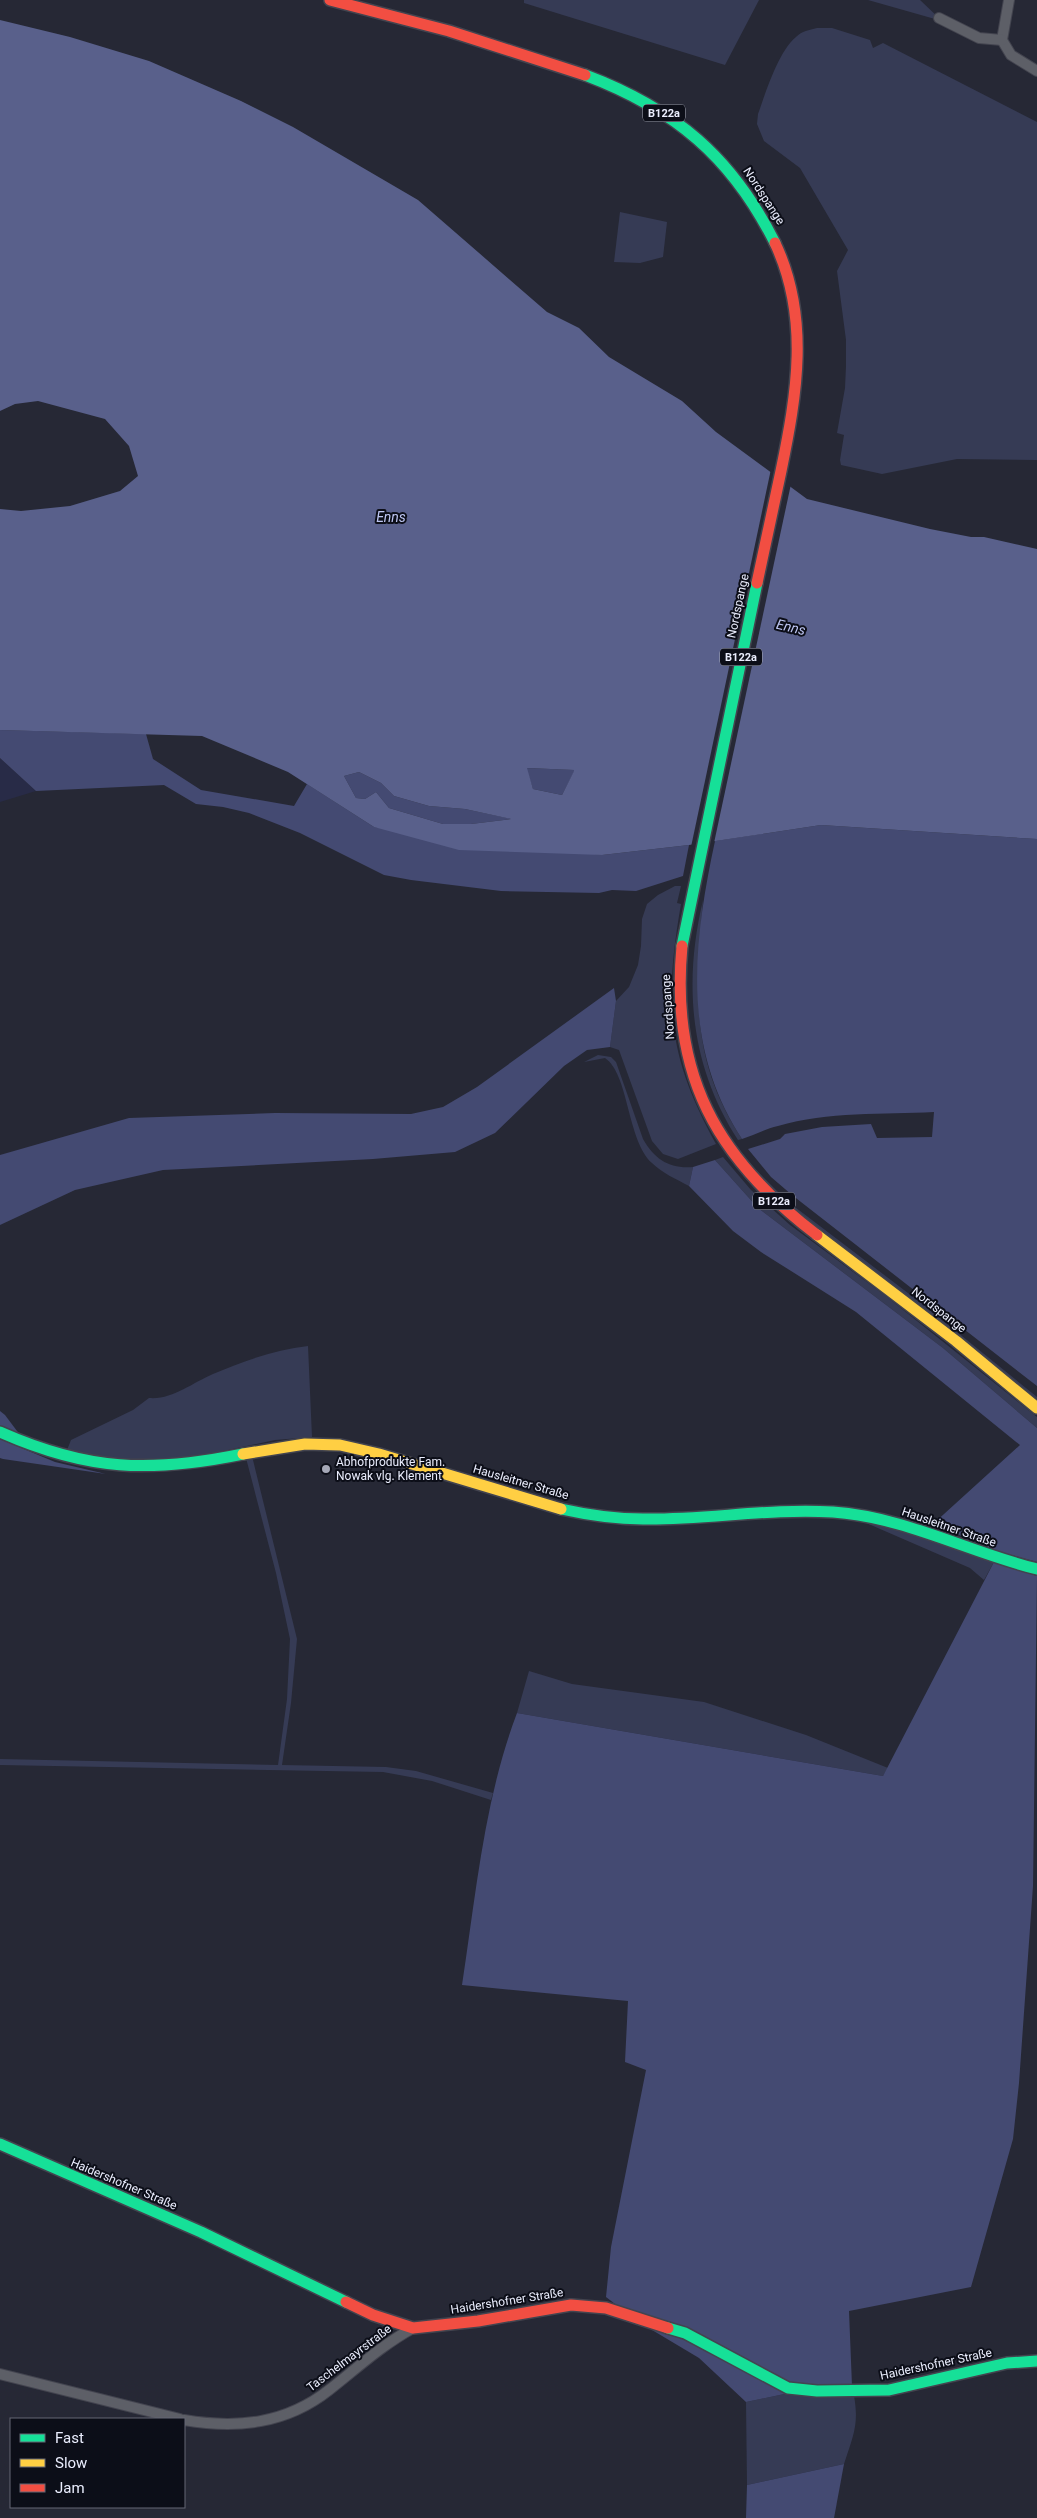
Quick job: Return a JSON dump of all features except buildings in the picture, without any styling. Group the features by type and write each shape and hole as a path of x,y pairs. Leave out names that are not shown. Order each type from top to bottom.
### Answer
{"street":[{"name":"Nordspange","path":"330,0 456,34 592,78 658,109 708,146 747,190 773,234 792,290 799,352 792,419 690,894 679,960 680,1017 691,1072 711,1121 723,1142 759,1186 783,1209 956,1341 1037,1408"},
{"path":"1009,0 1002,40 1011,55 1037,71"},
{"path":"939,18 979,38 1002,40"},
{"name":"Hausleitner Straße","path":"0,1432 41,1450 76,1460 102,1465 140,1468 182,1466 294,1444 340,1445 387,1456 529,1500 583,1514 651,1520 767,1510 848,1514 896,1522 1003,1560 1037,1569"},
{"name":"Haidershofner Straße","path":"0,2144 201,2232 373,2315 413,2328 478,2321 572,2305 606,2308 685,2332 753,2371 788,2388 817,2391 889,2390 1007,2363 1037,2361"},
{"name":"Taschelmayrstraße","path":"185,2420 238,2425 261,2422 286,2415 320,2397 382,2346 413,2328"},
{"path":"0,2374 176,2418"}],"shaded area":[{"path":"524,0 759,0 725,65 524,3"},
{"path":"868,0 920,0 942,21"},
{"path":"817,28 832,28 870,40 873,48 883,43 1037,122 1037,460 957,459 882,474 841,465 844,435 837,433 845,388 846,340 837,271 848,250 800,168 764,141 757,124 758,114 769,84 784,52 798,35"},
{"path":"620,212 667,222 663,257 640,263 614,262"},
{"path":"0,730 146,734 153,759 201,790 294,806 307,784 374,827 602,855 689,845 683,876 636,891 612,890 599,893 501,891 411,880 384,875 300,833 249,813 223,807 196,804 164,785 36,791 0,758"},
{"path":"0,758 36,791 0,802"},
{"path":"526,768 575,770 562,795 533,789"},
{"path":"359,772 381,783 394,796 429,806 465,809 512,819 471,824 443,824 389,808 376,792 365,799 356,798 344,776"},
{"path":"821,825 1037,839 1037,1386 792,1195 771,1177 748,1149 780,1139 785,1134 822,1127 871,1124 877,1138 932,1137 934,1112 856,1114 816,1118 773,1127 742,1139 722,1104 709,1068 701,1031 697,993 701,918 715,841"},
{"path":"675,886 681,886 677,903 681,904 672,970 674,1027 687,1083 716,1144 678,1159 663,1154 652,1141 619,1050 610,1047 616,1001 629,987 638,965 642,919 647,904 658,895"},
{"path":"703,900 698,994 700,1023 705,1052 713,1080 725,1109 742,1139 738,1140 722,1112 709,1083 695,1024 693,963"},
{"path":"614,988 616,1001 610,1047 587,1050 564,1066 495,1133 455,1152 373,1159 163,1170 75,1190 0,1225 0,1155 129,1118 275,1113 411,1114 443,1107 477,1087"},
{"path":"598,1055 611,1057 616,1062 643,1139 653,1153 670,1165 693,1167 689,1186 660,1170 644,1153 637,1139 624,1092 613,1066 605,1058 584,1062"},
{"path":"723,1157 751,1190 790,1225 887,1297 1037,1417 1037,1428 943,1348 758,1208 715,1160"},
{"path":"715,1160 758,1208 943,1348 1037,1428 1037,1562 1000,1552 933,1524 1020,1445 856,1312 761,1252 733,1231 689,1186 693,1167"},
{"path":"749,1163 787,1201 925,1306 1037,1397 1037,1399 774,1194"},
{"path":"308,1346 312,1437 275,1440 167,1463 137,1462 69,1453 67,1450 71,1440 133,1410 149,1398 174,1394 213,1374 248,1360 283,1350"},
{"path":"0,1411 5,1415 20,1435 0,1426"},
{"path":"0,1439 55,1462 106,1474 3,1459 0,1458"},
{"path":"252,1456 297,1639 291,1703 282,1765 386,1767 416,1771 493,1793 491,1800 432,1781 383,1772 0,1765 0,1759 278,1765 287,1699 290,1639 276,1573 246,1458"},
{"path":"864,1522 893,1528 994,1562 984,1580 970,1568"},
{"path":"994,1562 1037,1576 1033,1886 1019,2083 1013,2139 971,2287 849,2311 852,2386 789,2393 746,2402 699,2358 637,2321 606,2297 611,2247 646,2070 625,2062 628,2001 462,1985 482,1848 496,1779 517,1713 883,1776"},
{"path":"529,1671 572,1684 704,1702 806,1735 888,1768 883,1776 517,1713"},
{"path":"852,2386 856,2417 851,2443 844,2464 747,2485 746,2402 789,2393"},
{"path":"844,2464 834,2518 746,2518 747,2485"}],"water":[{"name":"Enns","path":"0,20 70,37 149,61 241,101 293,127 418,200 547,312 579,328 609,357 682,401 716,432 807,499 930,529 971,537 984,537 1037,549 1037,839 821,825 689,845 602,855 459,850 374,827 288,772 202,736 0,730 0,509 21,511 70,506 120,491 138,476 129,446 105,419 38,401 15,404 0,411","holes":["527,768 574,770 574,771 562,795 533,789","359,772 381,783 394,796 429,806 465,809 511,819 471,824 443,824 389,808 376,792 365,799 356,798 344,776"]}],"pier":[{"path":"771,469 791,484 714,843 691,847"}],"traffic: fast":[{"path":"585,75 617,88 647,104 673,120 698,140 720,161 740,185 775,243"},
{"path":"682,946 757,583"},
{"path":"0,1432 62,1455 120,1465 178,1464 243,1454"},
{"path":"561,1509 633,1519 691,1518 809,1511 860,1515 911,1528 986,1554 1037,1569"},
{"path":"0,2144 201,2232 346,2302"},
{"path":"668,2328 685,2333 788,2388 817,2391 889,2390 1007,2363 1037,2361"}],"traffic: slow":[{"path":"817,1235 956,1341 1037,1408"},
{"path":"243,1454 305,1444 340,1445 379,1454 561,1509"}],"traffic: jam":[{"path":"330,0 449,31 585,75"},
{"path":"757,583 787,442 792,413 797,356 793,299 786,271 775,243"},
{"path":"682,946 680,992 684,1034 693,1073 707,1110 727,1143 752,1175 782,1206 817,1235"},
{"path":"346,2302 373,2315 413,2328 478,2321 571,2305 606,2308 668,2328"}],"place":[{"name":"Abhofprodukte Fam. Nowak vlg. Klement","path":"326,1469"}]}
